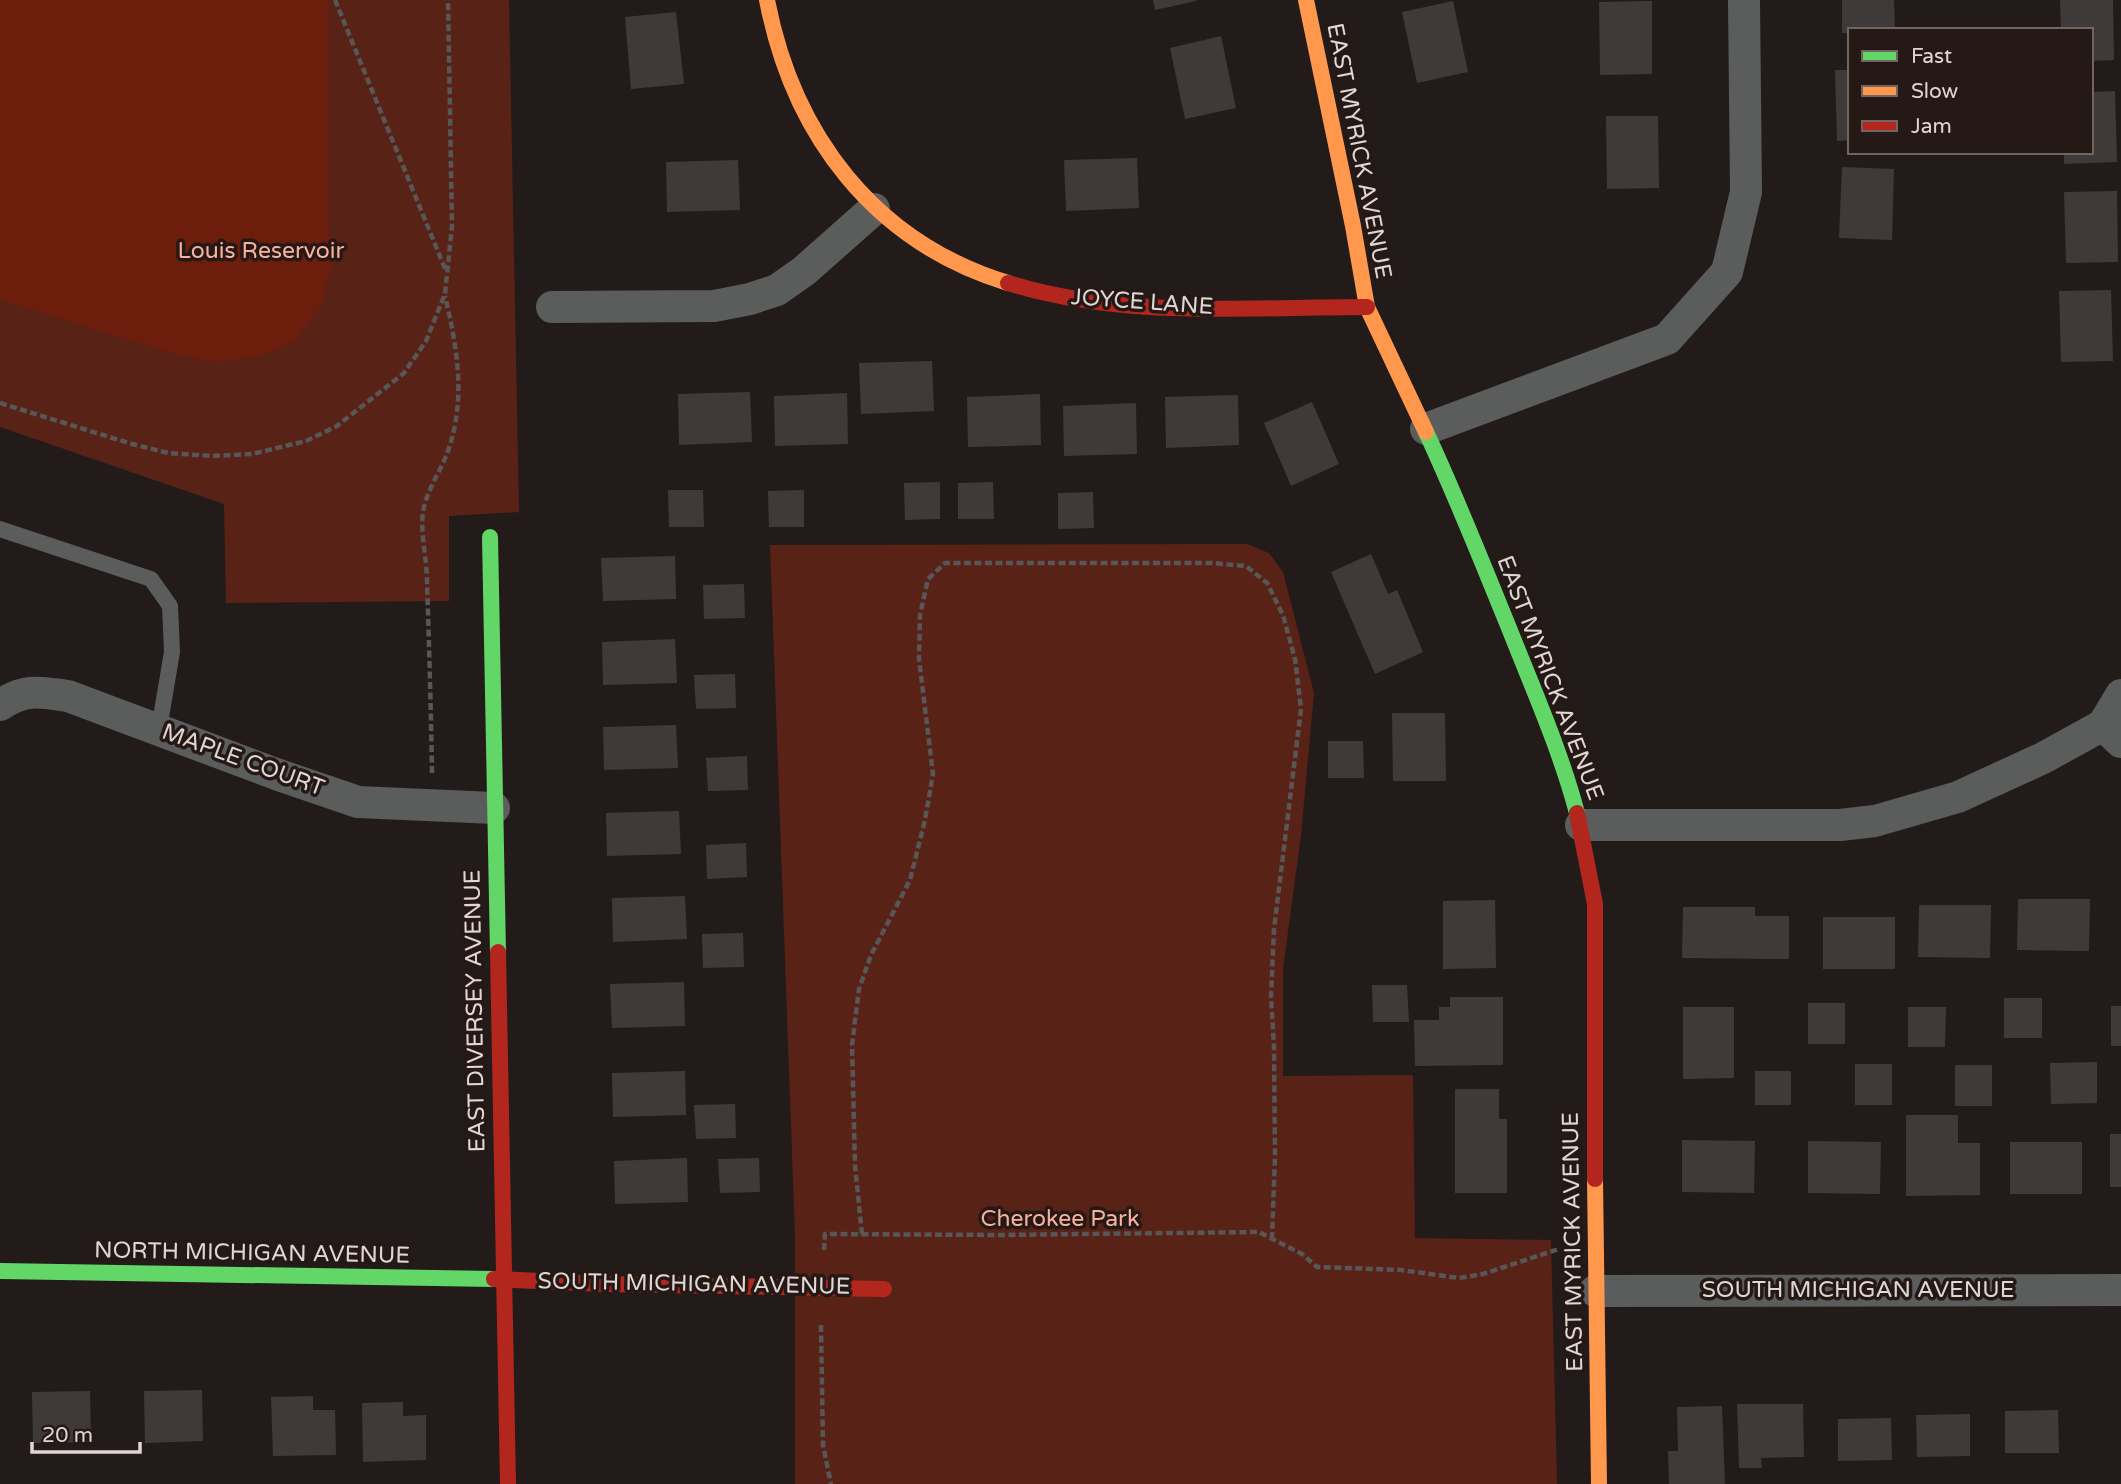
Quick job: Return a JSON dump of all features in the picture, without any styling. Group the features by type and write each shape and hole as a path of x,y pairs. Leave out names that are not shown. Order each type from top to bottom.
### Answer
{"street":[{"name":"JOYCE LANE","path":"767,0 777,44 795,89 842,171 874,209 908,234 963,266 1020,287 1086,303 1158,308 1367,307"},
{"name":"EAST MYRICK AVENUE","path":"1306,0 1367,307 1426,429 1545,718 1566,772 1581,825 1595,904 1595,1291 1599,1484"},
{"path":"1426,429 1667,339 1727,272 1746,192 1744,0"},
{"path":"552,307 714,306 750,299 777,289 804,271 874,209"},
{"name":"EAST DIVERSEY AVENUE","path":"490,537 508,1484"},
{"name":"MAPLE COURT","path":"0,705 22,693 68,696 358,802 494,808"},
{"path":"1581,825 1840,825 1875,821 1958,797 2043,758 2112,734 2121,695"},
{"name":"NORTH MICHIGAN AVENUE","path":"0,1271 504,1279"},
{"name":"SOUTH MICHIGAN AVENUE","path":"504,1279 605,1284 884,1289"},
{"name":"SOUTH MICHIGAN AVENUE","path":"1595,1291 2121,1290"}],"lane":[{"path":"0,529 151,579 170,606 172,641 159,729"}],"path":[{"path":"335,0 447,272"},
{"path":"0,403 168,453 212,456 252,454 306,441 337,426 404,373 426,341 445,294 452,226 448,0"},
{"path":"433,805 427,555 423,513 430,486 448,450 458,411 459,372 445,294"},
{"path":"862,1234 855,1167 852,1045 859,989 871,955 911,880 933,774 919,659 920,615 929,579 945,563 1212,563 1246,566 1267,583 1283,615 1294,659 1301,709 1274,929 1270,997 1274,1047 1275,1157 1272,1237"},
{"path":"831,1484 823,1445 821,1288 825,1234 1259,1232 1302,1254 1317,1267 1401,1270 1459,1278 1483,1275 1548,1252 1595,1242"}],"green space":[{"name":"Louis Reservoir","path":"0,0 509,0 519,512 449,516 449,601 226,603 224,504 0,427"},
{"name":"Cherokee Park","path":"1247,544 1269,553 1283,572 1314,693 1301,835 1283,969 1283,1076 1413,1075 1415,1238 1551,1240 1557,1484 795,1484 795,1236 770,545"}],"shaded area":[{"path":"0,0 328,0 328,215 331,265 321,306 293,342 257,357 216,362 175,354 0,300"}],"building":[{"path":"1153,0 1196,0 1196,1 1155,10"},
{"path":"1842,0 1894,0 1895,28 1848,28 1848,33 1842,33"},
{"path":"2060,0 2113,0 2114,60 2093,61 2093,28 2061,28"},
{"path":"1453,1 1468,72 1417,83 1402,12"},
{"path":"1652,1 1652,74 1600,75 1599,2"},
{"path":"676,12 684,84 631,89 625,17"},
{"path":"1221,36 1236,108 1185,119 1170,48"},
{"path":"1835,70 1848,70 1848,140 1837,141"},
{"path":"2115,91 2117,162 2064,164 2064,154 2093,154 2093,92"},
{"path":"1606,116 1658,116 1659,188 1607,189"},
{"path":"1137,158 1139,208 1066,211 1064,160"},
{"path":"738,160 740,210 667,212 666,162"},
{"path":"1842,167 1894,169 1892,240 1839,238"},
{"path":"2117,191 2118,262 2066,263 2064,192"},
{"path":"2111,290 2113,361 2061,362 2059,291"},
{"path":"932,361 934,411 861,414 859,363"},
{"path":"750,392 752,442 679,445 678,394"},
{"path":"847,393 848,444 775,446 774,396"},
{"path":"1040,394 1041,445 968,447 967,397"},
{"path":"1238,395 1239,445 1166,448 1165,397"},
{"path":"1312,402 1339,464 1291,486 1264,423"},
{"path":"1136,403 1137,454 1064,456 1063,406"},
{"path":"940,482 940,519 905,520 904,483"},
{"path":"993,482 994,519 958,519 958,483"},
{"path":"668,490 703,490 704,527 669,527"},
{"path":"804,490 804,527 769,527 768,491"},
{"path":"1093,492 1094,528 1058,529 1058,493"},
{"path":"1371,554 1388,594 1397,590 1423,652 1375,674 1331,572"},
{"path":"675,556 676,599 603,601 601,558"},
{"path":"744,584 745,618 704,619 703,585"},
{"path":"675,639 677,683 603,685 602,642"},
{"path":"735,674 736,708 696,709 694,675"},
{"path":"1392,713 1445,713 1446,781 1393,781"},
{"path":"676,725 678,768 604,770 603,727"},
{"path":"1328,741 1363,741 1364,778 1328,778"},
{"path":"747,756 748,790 708,791 706,758"},
{"path":"679,811 681,854 607,856 606,813"},
{"path":"746,843 747,877 707,879 706,845"},
{"path":"685,896 687,939 613,942 612,898"},
{"path":"2018,899 2090,899 2089,951 2017,950"},
{"path":"1495,900 1496,968 1443,969 1443,901"},
{"path":"1919,905 1991,905 1990,958 1918,957"},
{"path":"1683,907 1755,907 1755,916 1789,916 1789,959 1682,958"},
{"path":"1823,917 1895,917 1895,969 1823,969"},
{"path":"743,933 744,967 703,968 702,934"},
{"path":"684,982 685,1026 612,1028 610,984"},
{"path":"1372,985 1407,985 1409,1022 1373,1022"},
{"path":"1450,997 1503,997 1503,1065 1415,1066 1414,1020 1439,1020 1439,1007 1450,1007"},
{"path":"2004,998 2042,998 2042,1038 2004,1038"},
{"path":"1808,1003 1845,1003 1845,1044 1808,1044"},
{"path":"2111,1006 2121,1006 2121,1046 2111,1046"},
{"path":"1683,1007 1734,1007 1734,1078 1683,1079"},
{"path":"1908,1007 1946,1007 1945,1047 1908,1047"},
{"path":"2097,1062 2097,1103 2051,1104 2050,1063"},
{"path":"1855,1064 1892,1064 1892,1105 1855,1105"},
{"path":"1955,1065 1992,1065 1992,1106 1955,1106"},
{"path":"685,1071 686,1115 613,1117 612,1073"},
{"path":"1755,1071 1791,1071 1791,1105 1755,1105"},
{"path":"1455,1089 1499,1089 1499,1119 1507,1119 1507,1193 1455,1193"},
{"path":"735,1104 736,1138 696,1139 694,1105"},
{"path":"1906,1115 1958,1115 1958,1143 1980,1143 1980,1195 1906,1196"},
{"path":"2110,1134 2121,1134 2121,1187 2110,1187"},
{"path":"1682,1140 1755,1141 1754,1193 1682,1192"},
{"path":"1808,1141 1881,1142 1880,1194 1808,1193"},
{"path":"2010,1142 2082,1142 2082,1194 2010,1194"},
{"path":"687,1158 688,1202 615,1204 614,1161"},
{"path":"759,1158 760,1192 720,1193 718,1159"},
{"path":"202,1390 203,1441 145,1443 144,1391"},
{"path":"90,1391 91,1442 33,1443 32,1392"},
{"path":"313,1396 313,1410 335,1410 336,1455 273,1456 271,1397"},
{"path":"403,1402 403,1416 426,1415 426,1460 363,1462 362,1403"},
{"path":"1737,1404 1803,1404 1804,1457 1761,1458 1762,1468 1739,1468"},
{"path":"1722,1406 1725,1484 1669,1484 1668,1451 1678,1451 1677,1407"},
{"path":"2058,1410 2059,1453 2005,1453 2005,1411"},
{"path":"1970,1414 1970,1456 1917,1457 1916,1415"},
{"path":"1891,1418 1892,1460 1838,1461 1838,1419"}],"traffic: fast":[{"path":"1426,432 1537,696 1577,813"},
{"path":"490,537 498,952"},
{"path":"0,1271 494,1279"}],"traffic: slow":[{"path":"767,0 779,49 797,95 819,138 847,177 880,211 917,240 960,265 1008,283"},
{"path":"1306,0 1367,307 1426,432"},
{"path":"1595,1179 1599,1484"}],"traffic: jam":[{"path":"1008,283 1096,302 1141,306 1231,309 1367,307"},
{"path":"1577,813 1595,904 1595,1179"},
{"path":"498,952 508,1484"},
{"path":"494,1279 605,1284 884,1289"}]}
